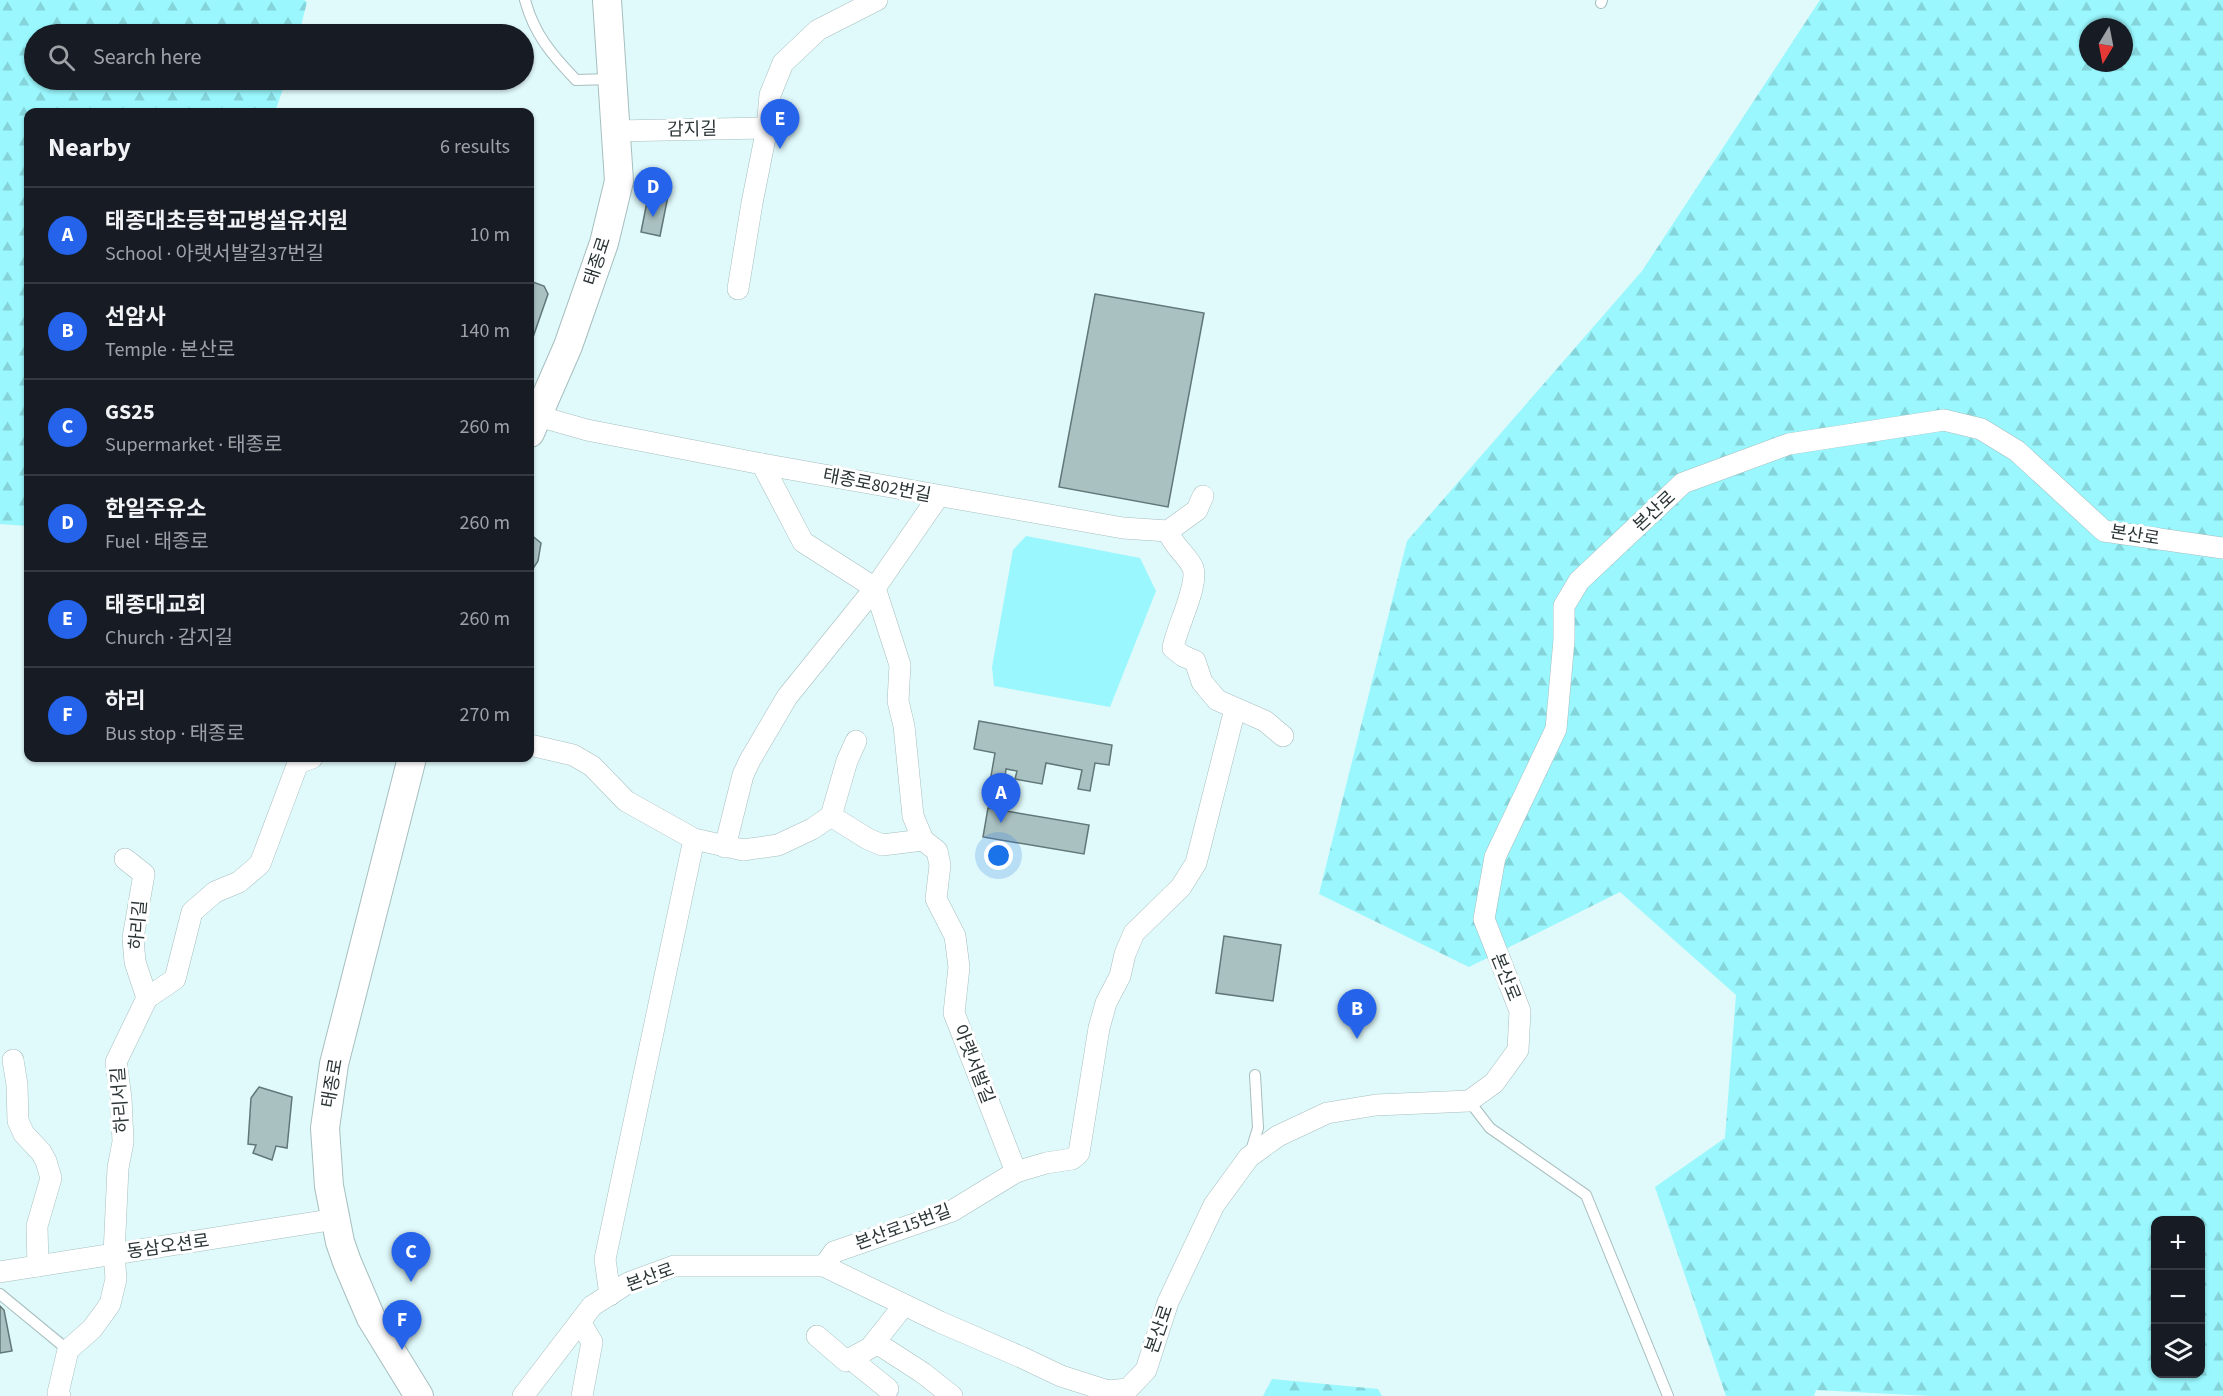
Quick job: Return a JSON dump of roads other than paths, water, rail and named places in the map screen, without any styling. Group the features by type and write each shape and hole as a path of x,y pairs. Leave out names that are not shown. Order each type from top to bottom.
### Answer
{"main road":[{"name":"태종로","path":"534,425 568,346 604,243 619,181 607,0"},
{"name":"태종로","path":"411,762 334,1064 325,1128 329,1186 347,1262 371,1318 419,1396"}],"street":[{"path":"738,289 767,128 770,95 783,63 818,30 877,0"},
{"name":"감지길","path":"616,131 767,128"},
{"name":"본산로","path":"523,1396 592,1306 628,1283 674,1266 824,1266 1073,1388 1108,1391 1128,1389 1146,1370 1168,1302 1214,1204 1249,1157 1278,1136 1327,1113 1376,1105 1469,1101 1494,1083 1518,1050 1520,1011 1484,919 1495,857 1556,729 1564,640 1564,606 1579,581 1683,483 1789,444 1944,420 1981,429 2017,451 2104,531 2223,548"},
{"name":"태종로802번길","path":"534,425 587,430 938,497 1122,528 1168,531"},
{"path":"762,464 803,542 875,588"},
{"path":"1203,496 1197,510 1168,531 1171,541 1192,566 1195,577 1175,635 1173,648 1183,656 1196,661 1202,682 1217,700 1265,721 1283,736"},
{"path":"725,847 742,775 788,697 875,588 938,497"},
{"name":"아랫서발길","path":"875,588 900,665 898,701 904,726 913,816 940,865 936,899 955,936 959,968 954,1013 1016,1172"},
{"name":"본산로15번길","path":"824,1266 834,1252 952,1211 1016,1172 1046,1162 1072,1159 1079,1153 1099,1028 1106,1003 1120,976 1125,954 1134,933 1180,886 1196,863 1235,709"},
{"path":"534,746 573,754 592,766 626,801 694,840 743,850 778,845 812,829 831,816 847,761 856,741"},
{"path":"147,998 175,980 192,912 216,892 239,882 260,864 298,763 301,762"},
{"path":"831,816 882,845 930,846"},
{"path":"610,1295 605,1259 694,840"},
{"name":"하리길","path":"125,859 144,874 133,938 135,962 147,998"},
{"name":"하리서길","path":"68,1350 92,1329 110,1304 116,1279 114,1254 118,1168 123,1142 121,1098 116,1062 147,998"},
{"path":"13,1060 17,1085 18,1121 24,1134 41,1152 51,1178 37,1227 38,1266"},
{"name":"동삼오션로","path":"0,1272 336,1219"},
{"path":"817,1336 846,1361 870,1348 904,1305"},
{"path":"580,1322 592,1342 582,1396"},
{"path":"875,1342 923,1373 952,1396"},
{"path":"59,1394 68,1350"},
{"path":"851,1359 888,1389"}],"lane":[{"path":"525,0 532,24"},
{"path":"534,26 550,52 576,80 613,79"},
{"path":"1249,1157 1258,1128 1255,1075"},
{"path":"1469,1101 1490,1128 1586,1196 1668,1396"},
{"path":"0,1294 68,1350"}],"place":[{"name":"태종대교회","path":"780,149"},
{"name":"한일주유소","path":"653,217"},
{"name":"태종대초등학교병설유치원","path":"1001,823"},
{"name":"선암사","path":"1357,1039"},
{"name":"GS25","path":"411,1282"},
{"name":"하리","path":"402,1350"}]}
